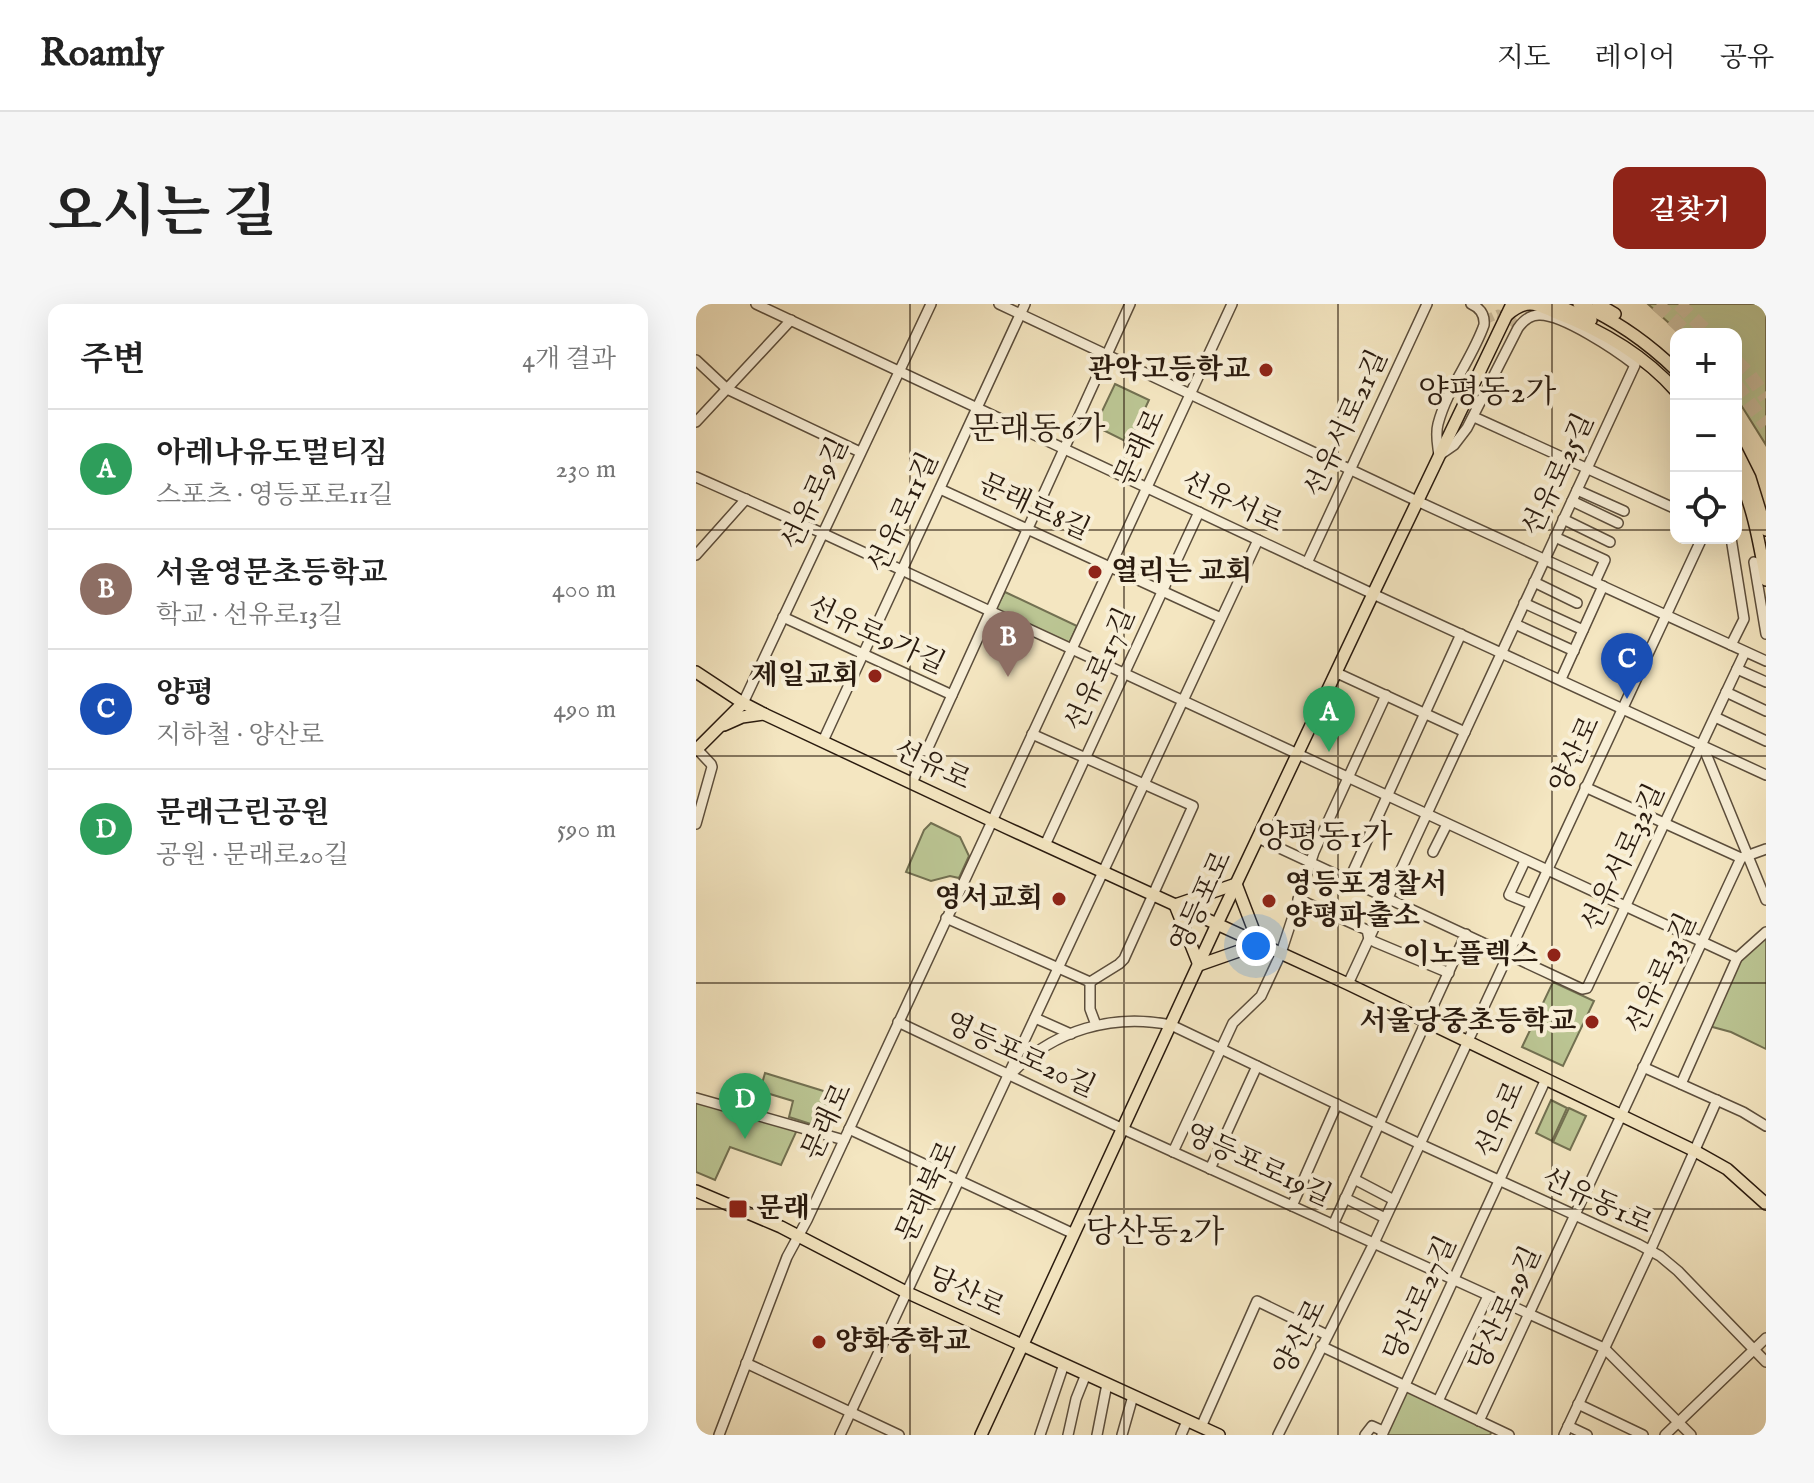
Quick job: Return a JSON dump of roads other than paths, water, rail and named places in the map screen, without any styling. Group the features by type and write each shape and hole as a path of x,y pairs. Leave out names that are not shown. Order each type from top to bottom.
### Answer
{"main road":[{"path":"1496,304 1509,310 1528,304 1542,306 1604,334 1670,385"},
{"path":"1555,304 1597,322 1633,344 1670,377"},
{"path":"1579,304 1624,328 1670,364"},
{"path":"1598,304 1622,317 1670,355"},
{"name":"영등포로","path":"981,1435 1217,924 1509,310"},
{"path":"1742,462 1766,530"},
{"path":"1737,472 1757,528 1766,580"},
{"name":"선유로","path":"697,674 764,714 1348,984 1695,1151 1727,1169 1766,1204"},
{"path":"696,749 743,703"},
{"path":"717,729 742,717 764,714"},
{"path":"1236,884 1259,944 1199,965 1175,905 1236,884"},
{"name":"당산로","path":"696,1191 799,1236 906,1292 1219,1435"}],"street":[{"name":"선유서로","path":"756,304 1766,775"},
{"name":"선유로9길","path":"743,703 931,304"},
{"path":"999,304 1023,309 1107,354 1350,470 1766,661"},
{"path":"912,783 1130,304"},
{"name":"문래로","path":"719,1435 787,1257 1232,304"},
{"name":"선유서로21길","path":"1307,563 1427,304"},
{"path":"1439,456 1438,425 1485,320 1480,310 1471,304"},
{"name":"선유로11길","path":"823,741 1023,309"},
{"name":"선유로25길","path":"1388,898 1635,365 1612,347 1545,315 1528,318 1518,328 1474,417"},
{"path":"696,422 791,320"},
{"path":"696,360 727,389 860,452"},
{"path":"1439,456 1461,437 1474,417 1670,506"},
{"path":"696,477 1737,958"},
{"name":"문래로8길","path":"940,489 1110,568"},
{"path":"1577,490 1624,511"},
{"path":"696,555 746,499"},
{"path":"1572,501 1618,523"},
{"name":"선유로17길","path":"1045,845 1199,512"},
{"path":"1563,519 1610,542"},
{"path":"1555,537 1605,560 1583,630 1561,679"},
{"name":"문래북로","path":"840,1435 1258,540"},
{"name":"양산로","path":"1278,1435 1374,1243 1699,544"},
{"path":"1731,645 1744,619 1732,544"},
{"path":"1754,562 1766,634"},
{"path":"1110,568 1221,618"},
{"path":"1534,582 1577,603"},
{"path":"1524,603 1583,630"},
{"name":"선유로9가길","path":"783,617 952,695"},
{"path":"1515,624 1574,651"},
{"path":"1349,880 1461,634"},
{"name":"선유서로32길","path":"1508,953 1585,989 1745,652"},
{"path":"1737,669 1766,682"},
{"path":"1337,673 1465,732"},
{"path":"1726,692 1766,711"},
{"path":"1173,1152 1235,1019 1261,996 1281,953 1310,862 1386,695"},
{"path":"1715,717 1766,741"},
{"path":"1032,734 1193,806 1124,959 1090,982"},
{"path":"1702,744 1744,857 1766,900"},
{"path":"696,749 712,767 696,824"},
{"path":"1585,787 1744,857 1766,849"},
{"path":"1433,852 1447,824"},
{"path":"1258,838 1508,953"},
{"name":"선유로33길","path":"1620,1115 1744,857"},
{"path":"1525,861 1509,895 1531,904"},
{"path":"1348,984 1388,898"},
{"path":"1298,899 1367,930 1369,939"},
{"path":"946,918 1090,982"},
{"path":"1681,1084 1737,958 1766,932"},
{"path":"1333,1225 1466,934"},
{"path":"1369,939 1449,973"},
{"path":"1090,982 1090,1009 1096,1025"},
{"path":"1035,1018 1071,1034"},
{"name":"선유동1로","path":"1008,1074 1050,1045 1096,1025 1112,1021 1148,1020 1171,1025 1660,1256 1766,1362"},
{"name":"영등포로20길","path":"898,1022 1123,1129"},
{"path":"1210,1169 1257,1066"},
{"path":"1643,1067 1756,1118 1766,1126"},
{"name":"선유로","path":"1500,1181 1546,1079"},
{"path":"696,1098 844,1140"},
{"path":"1587,1435 1566,1431 1717,1100"},
{"path":"1292,1206 1337,1104"},
{"path":"1574,1215 1620,1115"},
{"path":"849,1129 1074,1234"},
{"name":"영등포로19길","path":"1123,1129 1604,1348"},
{"path":"1354,1179 1394,1200"},
{"name":"당산로27길","path":"1382,1433 1500,1181"},
{"path":"1345,1198 1385,1218"},
{"name":"당산로29길","path":"1479,1421 1574,1215"},
{"path":"1438,1401 1488,1296"},
{"path":"1201,1427 1257,1301 1327,1335"},
{"path":"1665,1435 1766,1338"},
{"path":"1321,1346 1509,1435"},
{"path":"1604,1348 1691,1435"},
{"path":"746,1363 899,1435"},
{"path":"1040,1435 1064,1364"},
{"path":"1068,1435 1076,1399 1086,1374"},
{"path":"1097,1435 1107,1384"},
{"path":"1122,1435 1133,1396"},
{"path":"1578,1404 1643,1435"},
{"path":"1181,1435 1187,1421"},
{"path":"1365,1435 1372,1426 1382,1433"}],"tunnel":[{"path":"1657,304 1682,328"},
{"path":"1679,304 1703,328"},
{"path":"1485,320 1498,314 1510,318 1518,328"},
{"path":"1742,367 1766,398"},
{"path":"1742,393 1766,425"}],"place":[{"name":"관악고등학교","path":"1266,370"},
{"name":"열리는 교회","path":"1095,572"},
{"name":"제일교회","path":"875,676"},
{"name":"서울영문초등학교","path":"1008,677"},
{"name":"양평","path":"1627,699"},
{"name":"아레나유도멀티짐","path":"1329,752"},
{"name":"영서교회","path":"1059,899"},
{"name":"영등포경찰서 양평파출소","path":"1269,901"},
{"name":"이노플렉스","path":"1554,955"},
{"name":"서울당중초등학교","path":"1592,1022"},
{"name":"문래근린공원","path":"745,1139"},
{"name":"문래","path":"738,1209"},
{"name":"양화중학교","path":"819,1342"}],"district":[{"name":"양평동2가","path":"1487,393"},
{"name":"문래동6가","path":"1037,430"},
{"name":"양평동1가","path":"1325,838"},
{"name":"당산동2가","path":"1155,1233"}]}
